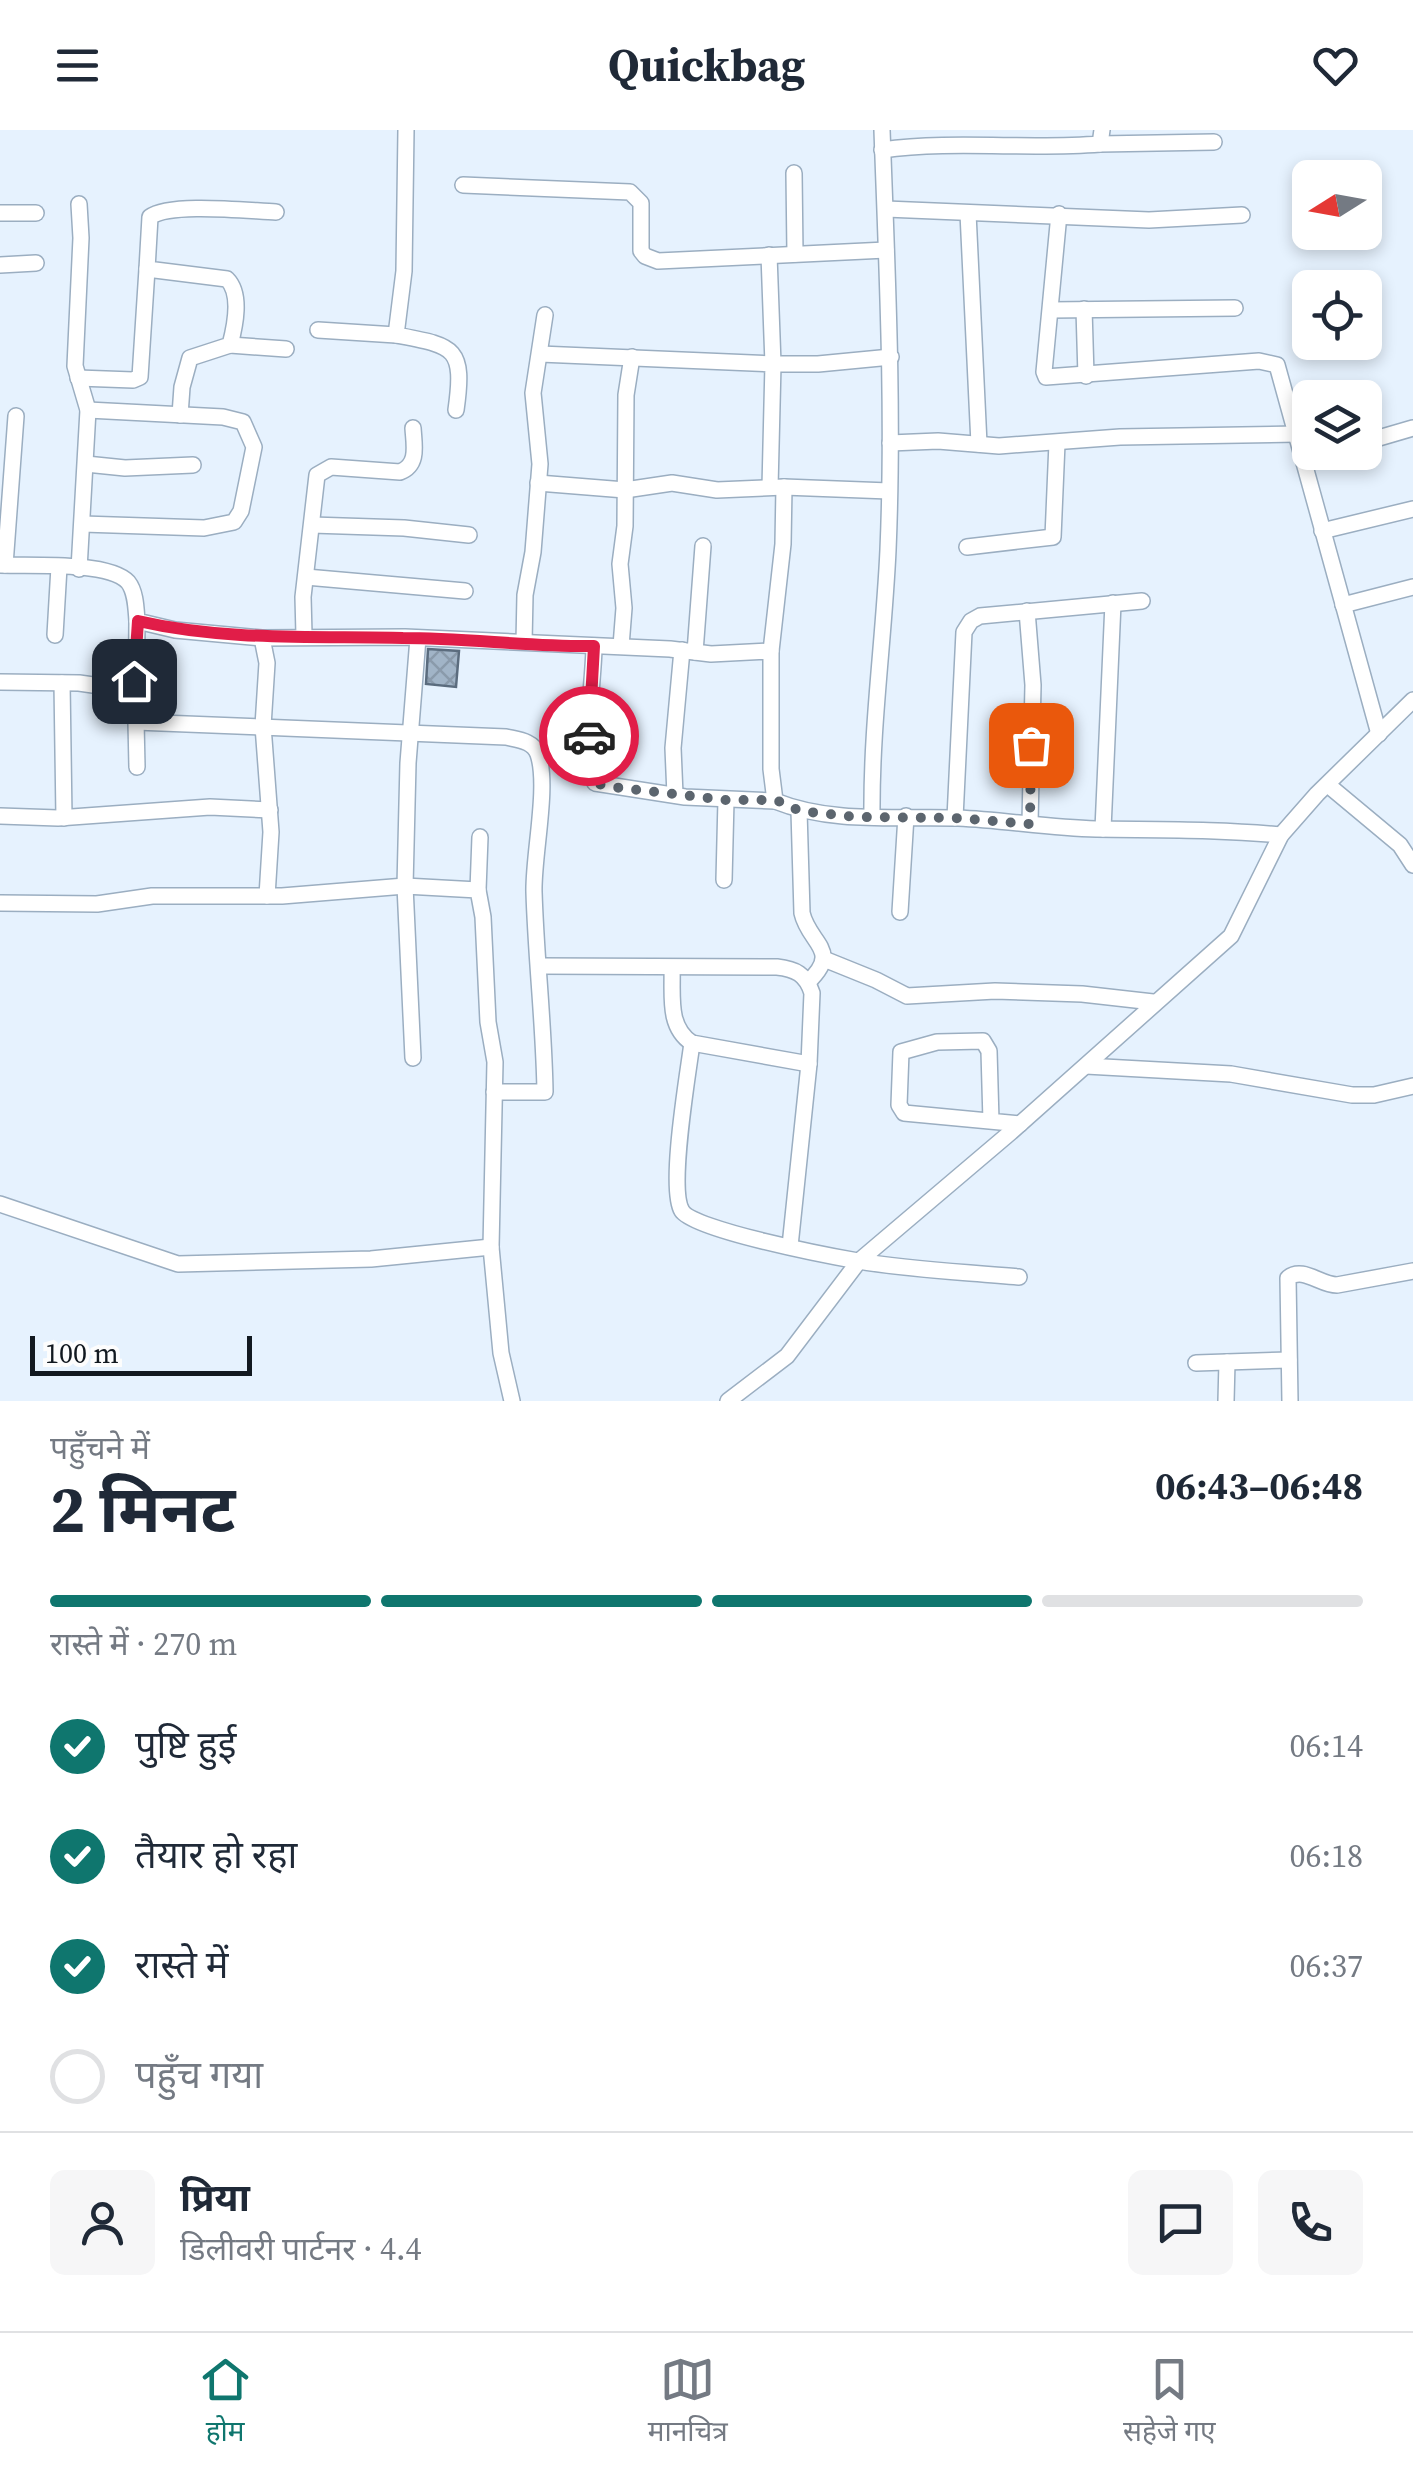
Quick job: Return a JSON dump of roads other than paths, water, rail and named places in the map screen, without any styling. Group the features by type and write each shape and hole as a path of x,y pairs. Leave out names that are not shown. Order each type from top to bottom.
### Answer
{"street":[{"path":"396,335 404,271 406,130"},
{"path":"872,817 874,715 888,554 890,443 891,356 882,130"},
{"path":"882,150 915,145 1058,147 1101,137 1214,142"},
{"path":"794,173 796,254"},
{"path":"464,184 630,192 641,203 641,251 658,261 886,250"},
{"path":"78,204 80,238 74,332 78,378 88,410 80,569"},
{"path":"886,208 1149,220 1242,215"},
{"path":"78,378 133,380 143,370 150,217 158,212 276,212"},
{"path":"0,214 36,213"},
{"path":"968,213 979,444"},
{"path":"1059,214 1046,377 1269,362 1280,372 1292,416"},
{"path":"768,255 777,487 783,544 771,651 771,769 776,800"},
{"path":"0,266 36,263"},
{"path":"147,268 227,279 233,284 235,328 230,345"},
{"path":"1051,310 1235,308"},
{"path":"1084,309 1086,376"},
{"path":"524,642 540,464 533,393 545,314"},
{"path":"318,330 396,335 449,348 456,356 460,374 456,410"},
{"path":"180,415 190,358 230,345 286,349"},
{"path":"540,354 773,364 818,364 891,356"},
{"path":"620,646 624,608 620,564 626,395 632,356"},
{"path":"83,524 204,528 234,522 241,511 254,446 243,422 88,410"},
{"path":"16,416 2,565 110,572 128,583 138,621 137,767"},
{"path":"304,635 303,597 317,475 322,470 352,467 400,472 408,469 412,463 413,428"},
{"path":"1382,437 1413,428"},
{"path":"890,443 1057,443 1157,436 1292,434"},
{"path":"967,547 1054,537 1057,443"},
{"path":"86,464 125,468 193,465"},
{"path":"1307,470 1379,734"},
{"path":"538,483 625,490 672,483 717,490 777,487 889,491"},
{"path":"1322,531 1413,509"},
{"path":"312,525 470,535"},
{"path":"676,795 673,748 703,546"},
{"path":"55,635 58,567"},
{"path":"306,576 465,591"},
{"path":"1343,605 1413,586"},
{"path":"955,818 964,632 968,624 980,616 1142,600"},
{"path":"1103,829 1113,603"},
{"path":"1027,611 1033,724 1030,824"},
{"path":"138,621 175,630 262,638 304,635 771,651"},
{"path":"262,638 267,663 263,726 270,810 267,896"},
{"path":"413,1058 405,886 408,764 418,638"},
{"path":"594,646 588,773 595,783 604,786 726,800 776,800 800,811 872,817 1281,835"},
{"path":"0,682 62,682 135,691"},
{"path":"62,682 64,818"},
{"path":"728,1401 787,1356 859,1261 1231,936 1281,835 1413,700"},
{"path":"136,722 506,738 528,742 536,748 540,759 540,822 534,889 545,1092 494,1092"},
{"path":"1328,785 1406,845 1413,865"},
{"path":"724,880 726,800"},
{"path":"0,816 64,818 210,807 270,810"},
{"path":"800,811 802,913 804,925 818,941 824,959 822,969 808,982"},
{"path":"900,912 906,816"},
{"path":"480,837 478,890 488,1022 495,1062 491,1248 500,1354 512,1401"},
{"path":"0,903 97,904 152,896 267,896 405,886 478,890"},
{"path":"824,959 906,996 995,991 1082,994 1153,1002"},
{"path":"540,966 777,967 792,969 808,982 812,992 809,1064 790,1246"},
{"path":"672,968 677,1028 692,1043 809,1064"},
{"path":"991,1121 988,1050 982,1041 937,1042 901,1052 899,1105 904,1113 1020,1124"},
{"path":"692,1043 676,1184 682,1212 692,1221 859,1261 1019,1277"},
{"path":"1086,1066 1231,1074 1352,1095 1374,1095 1413,1086"},
{"path":"0,1204 178,1264 371,1258 491,1248"},
{"path":"1290,1401 1291,1274 1297,1272 1337,1285 1413,1271"},
{"path":"1196,1363 1289,1360"},
{"path":"1226,1401 1227,1362"}]}
